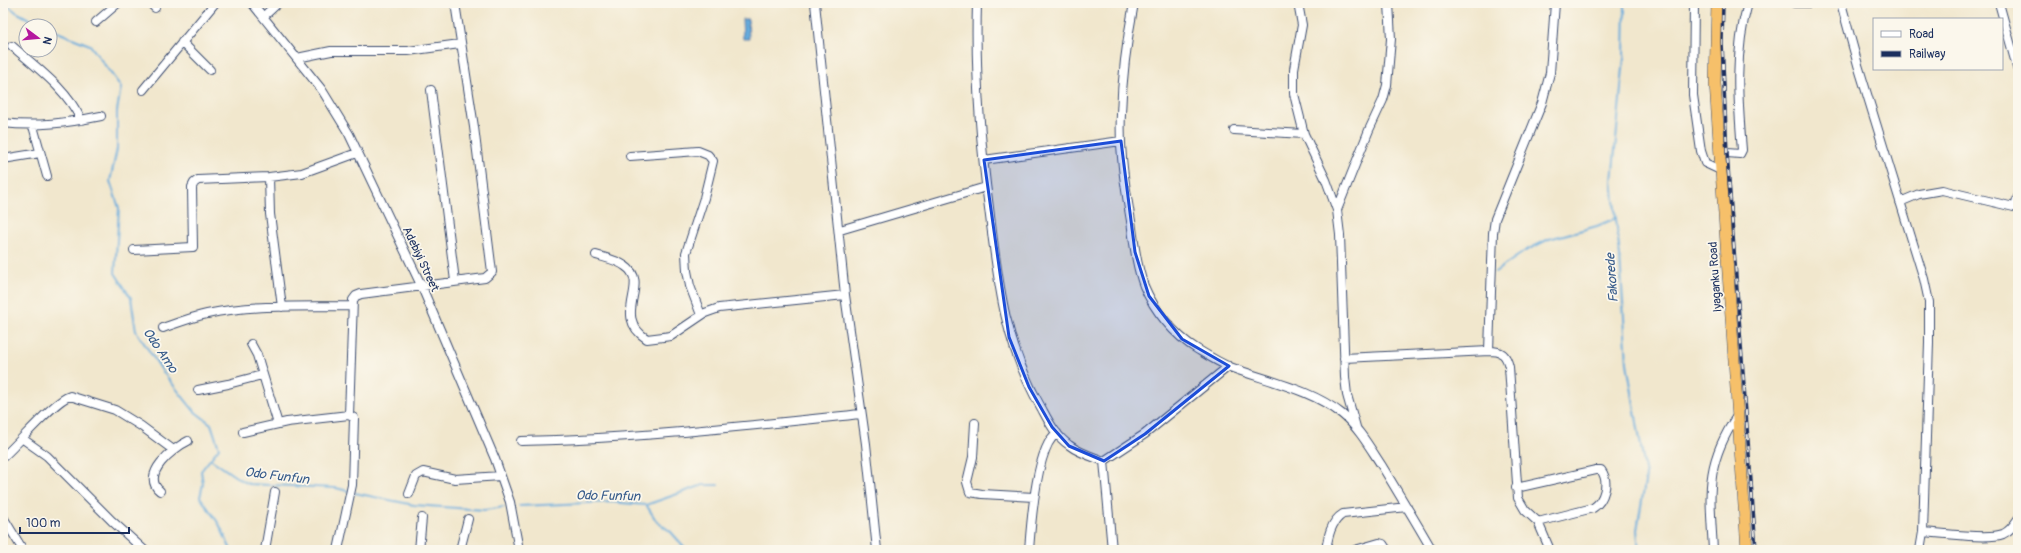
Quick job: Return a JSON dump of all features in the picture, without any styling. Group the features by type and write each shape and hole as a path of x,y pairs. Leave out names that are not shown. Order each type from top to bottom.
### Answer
{"highway":[{"name":"Iyaganku Road","path":"1717,3 1714,83 1747,550"}],"street":[{"path":"96,22 118,3"},
{"path":"143,90 215,3"},
{"name":"Adebiyi Street","path":"252,3 297,58 333,108 357,153 420,285 501,476 510,502 519,550"},
{"path":"264,16 278,3"},
{"path":"349,415 351,306 356,296 420,285 485,278 491,275 493,269 474,127 460,44 455,3"},
{"path":"815,3 840,230 845,295 866,444 877,550"},
{"path":"977,3 976,48 986,187 1001,296 1010,337 1029,387 1057,433 1069,446 1104,461"},
{"path":"1134,3 1128,34 1121,114 1121,141 1125,183 1135,252 1139,270 1149,296 1171,328 1182,339 1229,366 1318,399 1337,411 1357,428"},
{"path":"1298,3 1302,25 1293,80 1294,94 1304,134 1326,180 1336,210 1340,236 1344,358 1347,395 1357,428 1407,507 1432,550"},
{"path":"1336,210 1383,100 1387,85 1391,39 1389,3"},
{"path":"1489,351 1492,316 1493,248 1496,219 1542,103 1550,73 1555,3"},
{"path":"1694,3 1694,95 1700,144 1706,163 1720,170"},
{"path":"1719,157 1727,153 1740,154 1742,150 1738,60 1743,20 1748,3"},
{"path":"1794,3 1832,3"},
{"path":"1841,3 1858,65 1924,279 1928,302 1929,342 1923,532 1920,550"},
{"path":"1999,3 2018,72"},
{"path":"182,42 210,70"},
{"path":"297,58 331,51 408,51 460,44"},
{"path":"12,46 57,86 77,111 80,120"},
{"path":"431,90 455,281"},
{"path":"3,123 33,126 100,116"},
{"path":"33,126 47,176"},
{"path":"1234,130 1304,134"},
{"path":"984,160 1121,141"},
{"path":"630,156 698,151 708,155 713,161 708,184 686,253 690,286 701,315"},
{"path":"3,159 40,153"},
{"path":"134,250 193,246 192,187 194,182 201,179 269,177 302,173 357,153"},
{"path":"269,177 270,214 282,307"},
{"path":"840,230 986,187"},
{"path":"1900,202 1919,194 1942,190 2017,207 2018,197"},
{"path":"596,256 619,262 632,272 636,282 631,304 631,319 637,331 647,339 671,336 701,315 719,308 845,295"},
{"path":"163,328 208,314 282,307 351,306"},
{"path":"251,344 257,355 278,424"},
{"path":"1344,358 1489,351 1500,351 1504,353 1507,357 1509,367 1516,488 1518,498 1525,510 1538,522 1550,550"},
{"path":"1104,461 1145,434 1229,366"},
{"path":"198,390 262,375"},
{"path":"3,457 57,404 70,396 115,410 141,426 172,449"},
{"path":"521,442 589,440 641,436 861,414"},
{"path":"243,432 278,424 349,415 354,418 352,479 338,550"},
{"path":"1712,550 1709,486 1711,473 1720,444 1737,416"},
{"path":"975,423 973,457 967,482 970,492 1034,497"},
{"path":"1029,550 1034,497 1046,444 1051,436 1057,433"},
{"path":"23,439 47,456 144,550"},
{"path":"160,491 155,486 153,480 155,473 172,449 188,441"},
{"path":"1104,461 1112,550"},
{"path":"1516,488 1599,469 1604,474 1606,478 1603,494 1599,504 1593,508 1538,522"},
{"path":"409,494 416,476 423,472 454,479 501,476"},
{"path":"265,550 275,492"},
{"path":"1326,550 1332,526 1337,517 1343,514 1407,507"},
{"path":"3,517 23,550"},
{"path":"419,550 422,518"},
{"path":"460,550 468,519"},
{"path":"1923,532 1986,536 2001,535 2007,532 2018,519"},
{"path":"1355,550 1379,543 1383,544 1387,550"}],"highlighted area":[{"path":"1121,141 1135,252 1149,296 1182,339 1229,366 1145,434 1104,461 1069,446 1052,427 1029,387 1009,337 984,160"}],"water":[{"path":"742,19 748,19 749,39 743,39"}],"waterway":[{"path":"5,3 16,12 27,18"},
{"name":"Fakorede","path":"1625,3 1624,58 1612,181 1620,257 1627,363 1646,476 1637,530 1639,550"},
{"name":"Odo Amo","path":"58,32 90,45 121,87 117,111 117,149 110,181 119,208 115,273 131,298 136,331 163,372 194,411 211,424 219,448 201,471 203,484 200,497 219,524 231,550"},
{"path":"1495,272 1525,251 1549,239 1597,226 1616,218"},
{"name":"Odo Funfun","path":"210,459 234,476 249,484 336,488 348,491"},
{"name":"Odo Funfun","path":"519,506 610,502 646,505 703,485 718,485"},
{"name":"Odo Funfun","path":"355,493 414,505 485,510 504,507"},
{"path":"647,506 657,522 670,531 687,550"}],"railway":[{"path":"1723,3 1722,42 1727,153 1756,550"}]}
